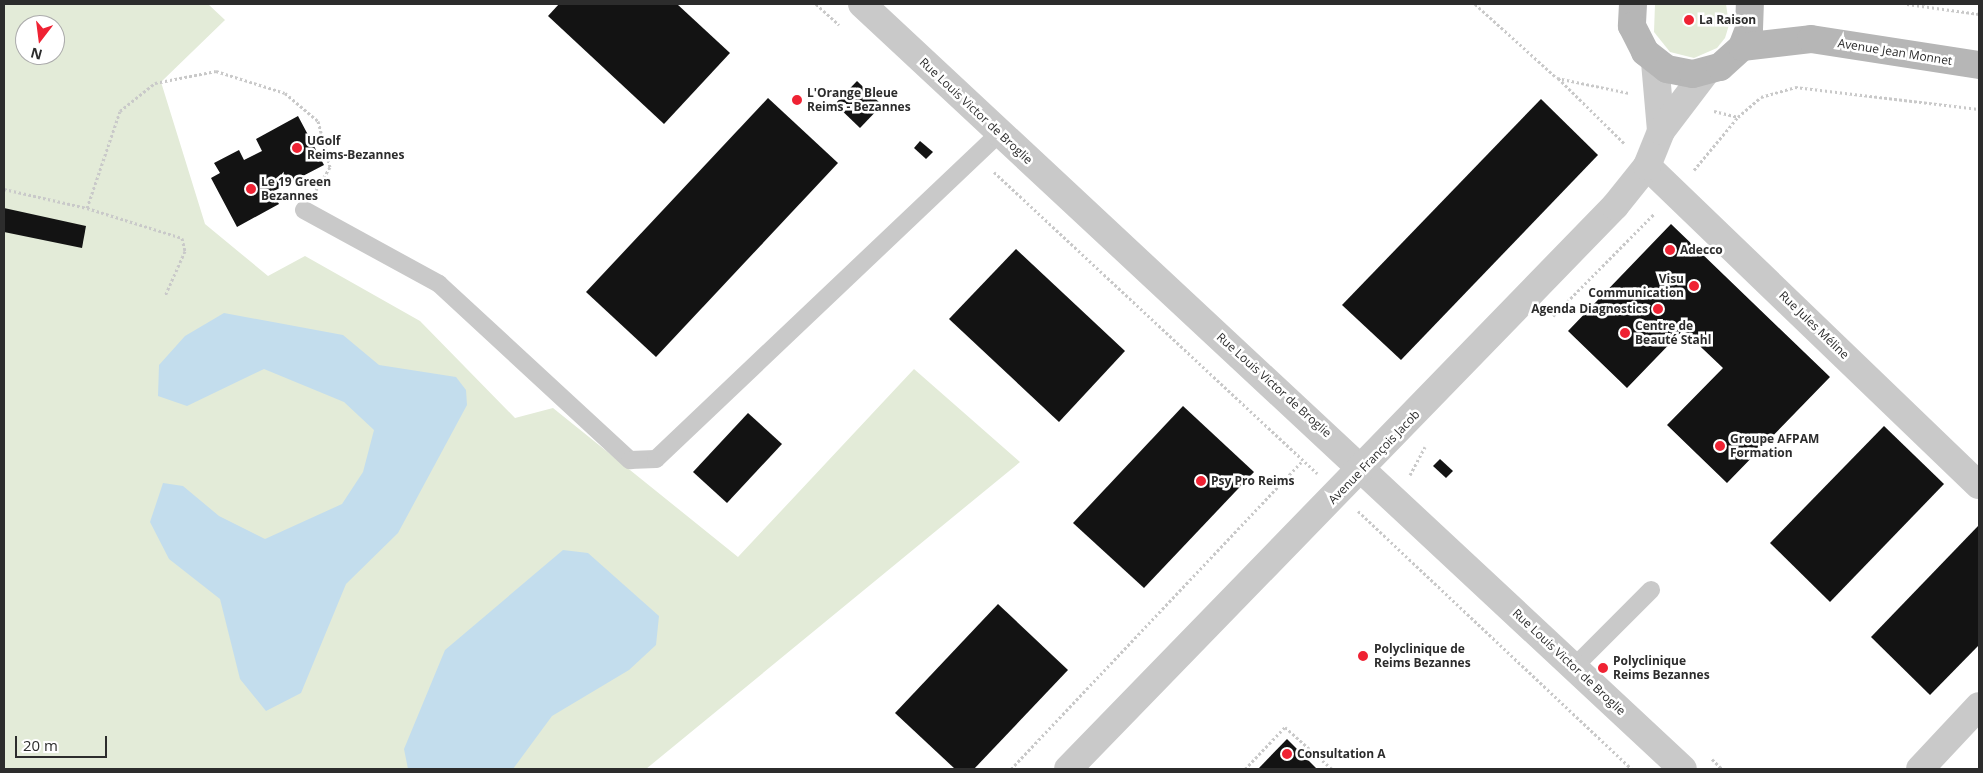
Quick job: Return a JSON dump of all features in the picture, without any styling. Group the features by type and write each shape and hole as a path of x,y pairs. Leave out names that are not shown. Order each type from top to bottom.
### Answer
{"street":[{"name":"Rue Louis Victor de Broglie","path":"862,4 1683,769"},
{"path":"1633,4 1637,40 1655,62 1679,73 1706,72 1720,67 1742,46 1750,7"},
{"name":"Avenue Jean Monnet","path":"1750,7 1811,39"},
{"name":"Avenue Jean Monnet","path":"1742,46 1811,39 1979,64"},
{"name":"Avenue François Jacob","path":"1655,62 1661,131"},
{"name":"Avenue François Jacob","path":"1068,769 1339,494 1615,206 1648,166 1661,131 1706,72"},
{"name":"Rue Jules Méline","path":"1648,166 1979,485"},
{"path":"1920,769 1979,706"}],"lane":[{"path":"304,210 439,284 630,460 656,459 1000,133"},
{"path":"1574,668 1651,590"}],"path":[{"path":"816,4 844,30"},
{"path":"1907,4 1979,14"},
{"path":"87,208 120,111 156,83 216,70 285,93 318,121 330,167 304,210"},
{"path":"1557,78 1648,166"},
{"path":"976,155 1631,769"},
{"path":"4,189 87,208 182,238 185,251 165,296"},
{"path":"1011,769 1303,460"},
{"path":"1244,769 1285,727 1332,769"}],"green space":[{"path":"4,4 208,4 225,20 161,82 205,224 268,276 305,256 420,321 515,418 553,408 738,557 914,369 1020,462 646,769 4,769"},
{"path":"1655,4 1726,4 1729,25 1725,38 1717,48 1694,58 1670,52 1654,32"}],"water":[{"path":"224,313 343,335 379,365 456,377 466,390 467,405 398,533 346,584 301,693 266,711 240,679 220,599 169,559 150,522 163,483 183,486 219,516 265,539 342,504 363,472 374,430 344,402 264,369 187,406 158,396 159,365 185,336"},
{"path":"563,550 588,553 659,616 656,645 629,670 552,716 513,769 408,769 404,749 445,650"}],"building":[{"path":"559,4 677,4 730,53 664,124 548,16"},
{"path":"857,81 882,105 860,128 835,104"},
{"path":"768,98 838,163 656,357 586,292"},
{"path":"1541,99 1598,155 1401,360 1342,305"},
{"path":"298,116 324,165 272,192 279,204 237,227 211,178 220,173 214,163 239,150 244,160 262,151 256,139"},
{"path":"920,141 933,152 926,159 914,148"},
{"path":"4,208 86,226 82,248 4,232"},
{"path":"1671,224 1830,377 1727,483 1667,425 1723,368 1683,330 1627,388 1568,331"},
{"path":"1016,249 1125,351 1059,422 949,319"},
{"path":"1183,406 1254,472 1144,588 1073,523"},
{"path":"748,413 782,444 727,503 693,472"},
{"path":"1884,426 1944,484 1830,602 1770,543"},
{"path":"1440,459 1453,471 1446,478 1433,466"},
{"path":"1979,525 1979,645 1930,695 1871,637"},
{"path":"998,604 1068,670 974,769 955,769 895,713"},
{"name":"Consultation A","path":"1287,739 1317,769 1258,769"}],"place":[{"name":"La Raison","path":"1689,20"},
{"name":"L'Orange Bleue Reims - Bezannes","path":"797,100"},
{"name":"UGolf Reims-Bezannes","path":"297,148"},
{"name":"Le 19 Green Bezannes","path":"251,189"},
{"name":"Adecco","path":"1670,250"},
{"name":"Visu Communication","path":"1694,286"},
{"name":"Agenda Diagnostics","path":"1658,309"},
{"name":"Centre de Beauté Stahl","path":"1625,333"},
{"name":"Groupe AFPAM Formation","path":"1720,446"},
{"name":"Psy Pro Reims","path":"1201,481"},
{"name":"Polyclinique de Reims Bezannes","path":"1363,656"},
{"name":"Polyclinique Reims Bezannes","path":"1603,668"},
{"name":"Consultation A","path":"1287,754"}]}
